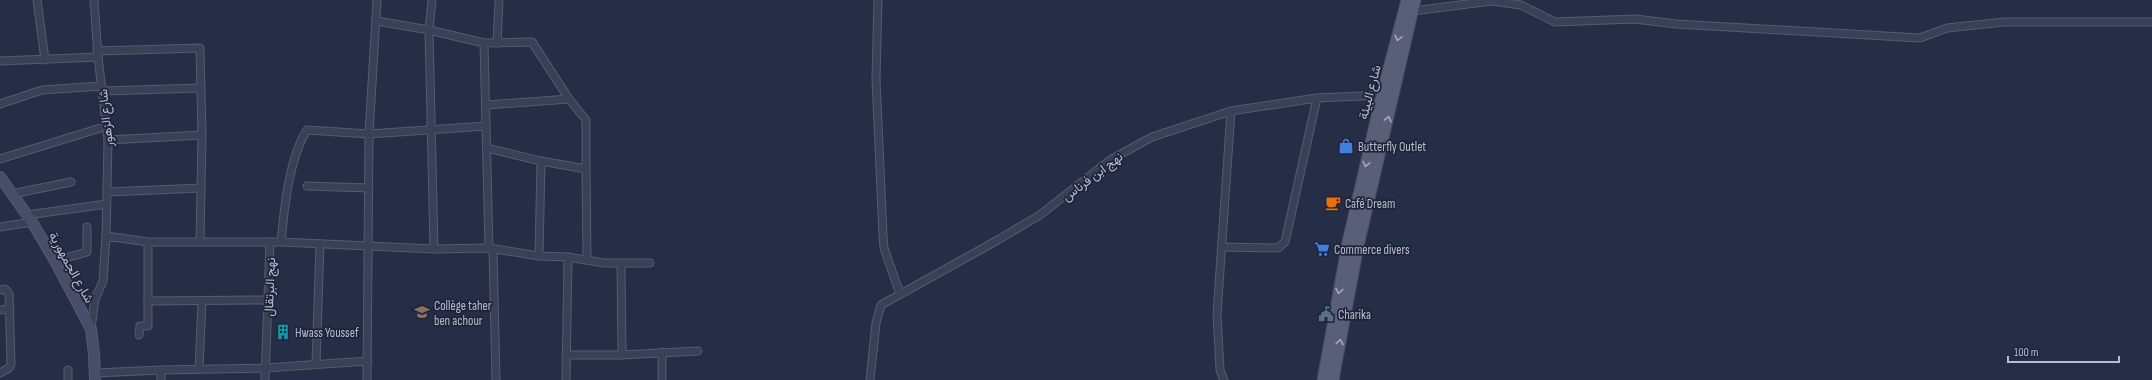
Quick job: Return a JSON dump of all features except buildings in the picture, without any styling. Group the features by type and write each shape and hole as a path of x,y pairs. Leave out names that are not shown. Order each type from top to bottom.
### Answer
{"main road":[{"name":"شارع البيئة","path":"1323,380 1348,242 1382,95 1407,0"},
{"name":"شارع البيئة","path":"1333,380 1358,246 1414,5"}],"street":[{"path":"37,0 45,60"},
{"name":"شارع الزهور","path":"90,329 95,299 103,280 108,204 108,140 98,54 94,0"},
{"path":"367,380 369,134 377,21 377,0"},
{"path":"432,0 429,30 430,129 434,249"},
{"path":"497,43 499,0"},
{"path":"878,0 876,79 883,235 886,256 900,294"},
{"path":"1414,5 1491,1 1521,5 1556,22 1635,19 1676,24 1920,38 1947,28 2004,22 2152,22"},
{"path":"377,21 429,30 484,43 532,42 569,99 586,120 587,259"},
{"path":"484,43 496,380"},
{"path":"0,61 45,60 98,54 200,48 202,135 200,241"},
{"path":"0,104 42,90 102,88 200,88"},
{"name":"نهج ابن فرناس","path":"870,380 876,323 881,305 996,242 1040,215 1110,160 1128,149 1166,131 1231,111 1317,98 1394,94"},
{"path":"1222,247 1278,248 1285,242 1317,98"},
{"path":"486,105 569,99"},
{"path":"1224,380 1220,370 1217,314 1231,111"},
{"path":"0,159 107,126"},
{"path":"281,242 287,193 295,160 307,130 369,134 486,126"},
{"path":"108,140 202,135"},
{"path":"487,148 541,161 586,168"},
{"path":"539,256 541,161"},
{"name":"شارع الجمهورية","path":"0,177 29,219 55,261 90,329 94,354 95,377"},
{"path":"12,194 71,182"},
{"path":"307,186 369,188"},
{"path":"108,192 202,188"},
{"path":"0,227 29,219 108,204"},
{"path":"55,261 82,256 88,252 87,227"},
{"path":"106,236 148,242 281,242 369,248 491,249 539,256 568,257 621,264 650,263"},
{"path":"139,335 140,326 148,326 148,242"},
{"name":"نهج البرتقال","path":"265,380 270,242"},
{"path":"316,364 320,244"},
{"path":"566,380 568,257"},
{"path":"621,264 622,355"},
{"path":"0,290 5,289 9,294 11,364 9,368 0,373"},
{"path":"76,300 95,299"},
{"path":"148,301 269,300"},
{"path":"199,370 202,301"},
{"path":"0,310 10,309"},
{"path":"566,355 622,355 698,351"},
{"path":"662,352 662,380"},
{"path":"95,377 161,370 266,368 368,361"},
{"path":"68,370 68,380"},
{"path":"161,370 161,380"}],"place":[{"name":"Butterfly Outlet","path":"1346,146"},
{"name":"Café Dream","path":"1333,203"},
{"name":"Commerce divers","path":"1322,249"},
{"name":"Collège taher ben achour","path":"422,312"},
{"name":"Charika","path":"1326,314"},
{"name":"Hwass Youssef","path":"283,332"}]}
